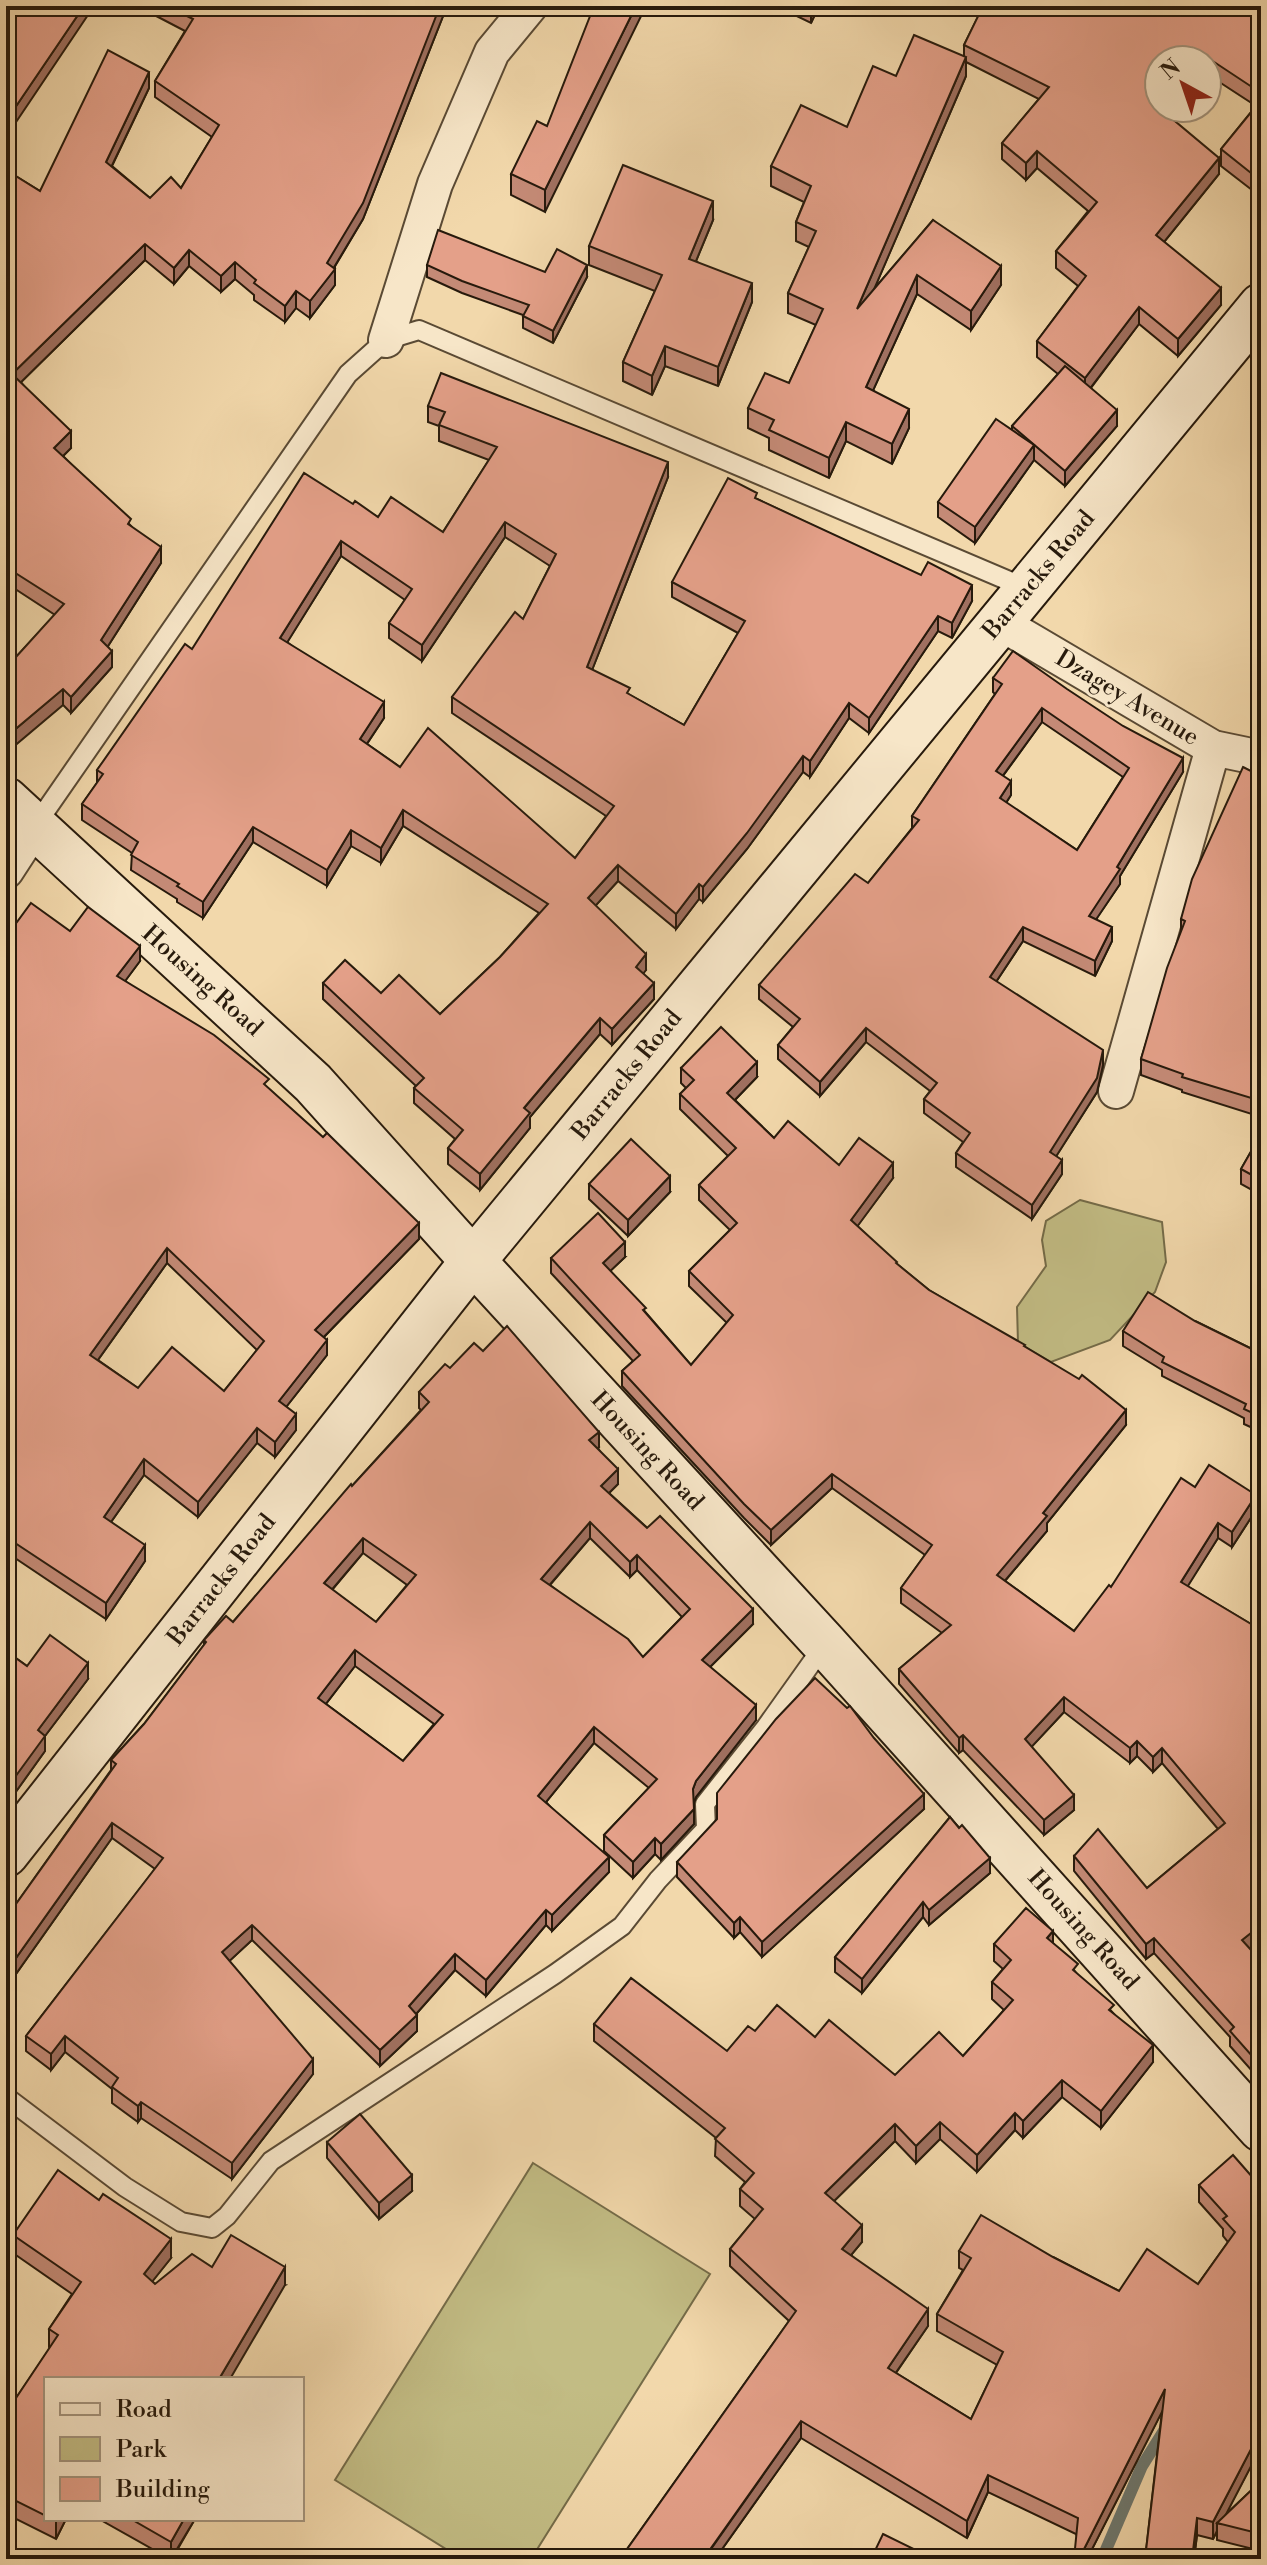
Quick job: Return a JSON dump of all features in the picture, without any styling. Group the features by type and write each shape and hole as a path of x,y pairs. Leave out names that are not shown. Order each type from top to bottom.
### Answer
{"street":[{"path":"386,340 435,184 492,52 530,6"},
{"name":"Barracks Road","path":"6,1854 473,1261 1261,306"},
{"name":"Dzagey Avenue","path":"999,622 1213,748 1261,758"},
{"path":"1116,1091 1213,748"},
{"path":"6,871 20,814"},
{"name":"Housing Road","path":"20,814 313,1083 825,1644 1261,2129"}],"lane":[{"path":"20,814 348,374 386,340 419,330 1028,589"},
{"path":"6,2097 125,2187 181,2222 212,2228 227,2216 271,2161 555,1974 622,1926 658,1880 706,1829 705,1804 825,1644"}],"green space":[{"path":"1080,1200 1162,1222 1166,1262 1155,1292 1110,1340 1051,1362 1018,1343 1017,1307 1046,1266 1042,1240 1046,1221"},
{"path":"533,2163 710,2274 531,2559 462,2559 335,2480"}],"building":[{"path":"6,6 84,6 6,121"},
{"path":"167,6 440,6 363,203 327,263 335,269 310,301 296,291 285,306 254,283 256,280 235,262 221,276 189,250 174,268 145,244 12,374 71,431 54,448 131,519 128,524 161,547 101,640 112,651 71,697 63,689 6,737 6,646 16,657 64,604 6,567 6,452 11,447 6,443 6,170 40,191 108,50 149,72 106,162 150,198 171,177 181,188 219,125 155,81 193,19"},
{"path":"594,6 636,6 545,190 511,174 537,121 547,126"},
{"path":"983,6 1238,6 1261,21 1261,93 1223,68 1223,44 1143,44 1143,124 1178,124 1219,158 1156,235 1221,288 1178,339 1139,307 1085,378 1037,341 1086,276 1056,251 1097,202 1037,151 1026,163 1002,143 1049,87 964,45"},
{"path":"914,35 966,57 857,309 933,220 1001,266 971,311 917,275 866,387 909,409 892,444 846,422 829,458 769,430 774,420 748,408 765,373 789,383 823,309 788,293 816,231 796,222 811,186 771,166 801,105 847,127 873,66 896,76"},
{"path":"1261,100 1261,181 1221,149"},
{"path":"623,165 713,201 689,259 752,283 718,367 665,346 652,376 623,362 662,275 589,246"},
{"path":"438,230 545,272 557,249 587,265 553,331 523,316 529,305 427,265"},
{"path":"1065,366 1117,410 1065,471 1012,426"},
{"path":"441,373 668,462 587,667 630,688 627,693 684,725 745,621 672,582 728,478 757,493 755,498 921,575 928,562 972,585 952,623 938,616 869,718 849,703 810,761 803,756 747,833 703,887 699,884 676,914 618,865 588,898 646,954 636,967 654,983 612,1029 600,1018 524,1108 530,1113 480,1174 448,1148 463,1130 414,1088 424,1078 323,983 345,960 381,993 399,975 440,1014 500,957 548,904 403,810 381,848 351,830 327,870 253,827 203,902 131,855 138,842 82,804 103,774 97,770 185,644 192,649 304,473 378,517 391,497 443,532 497,447 439,425 445,412 428,406","holes":["505,522 556,554 523,619 515,612 452,697 614,806 575,858 428,728 400,767 360,739 384,702 280,638 341,541 412,589 389,623 422,645"]},
{"path":"996,419 1034,445 975,527 938,502"},
{"path":"1013,651 1123,726 1183,758 1117,867 1120,869 1089,916 1112,927 1095,961 1023,927 990,977 1103,1050 1097,1078 1050,1152 1062,1160 1032,1205 956,1153 970,1133 924,1099 937,1083 866,1028 820,1082 778,1045 800,1019 759,985 855,874 868,883 919,820 912,816 1002,684 993,678","holes":["1042,708 1129,768 1077,850 1000,798 1011,781 996,771"]},
{"path":"1243,767 1261,776 1261,811 1252,829 1261,833 1261,1101 1182,1077 1183,1074 1141,1059 1167,968 1185,921 1181,919 1192,879"},
{"path":"31,903 70,931 88,907 140,946 117,976 214,1035 269,1079 264,1084 323,1137 327,1133 419,1223 315,1330 327,1340 279,1401 296,1414 275,1442 257,1428 198,1502 144,1459 104,1517 145,1545 106,1603 6,1537 6,937","holes":["167,1248 264,1341 224,1391 172,1347 138,1388 90,1355"]},
{"path":"721,1027 757,1062 727,1093 774,1138 788,1121 839,1165 859,1138 893,1163 851,1220 896,1263 929,1290 1079,1379 1082,1375 1126,1410 1043,1513 1047,1516 997,1575 1074,1631 1109,1585 1111,1587 1181,1478 1195,1487 1209,1465 1256,1495 1232,1532 1218,1523 1181,1582 1261,1630 1261,1925 1242,1940 1261,1961 1260,2065 1230,2031 1234,2027 1154,1938 1146,1944 1074,1856 1098,1829 1147,1888 1225,1823 1162,1748 1153,1757 1137,1741 1130,1748 1064,1697 1025,1739 1074,1795 1044,1820 963,1735 959,1738 899,1669 951,1625 901,1588 932,1545 832,1474 771,1530 622,1371 640,1355 551,1258 598,1213 625,1242 603,1263 646,1308 643,1310 691,1365 733,1315 689,1271 737,1223 699,1185 736,1148 680,1094 694,1080 681,1068"},
{"path":"1261,1134 1261,1180 1241,1169"},
{"path":"631,1139 670,1176 628,1220 589,1184"},
{"path":"1148,1292 1195,1321 1258,1352 1261,1343 1261,1417 1244,1409 1246,1404 1162,1362 1164,1357 1123,1331"},
{"path":"507,1326 599,1432 589,1440 618,1469 601,1486 647,1528 660,1516 753,1609 702,1660 756,1705 696,1781 693,1789 694,1809 661,1844 655,1838 633,1862 604,1835 657,1779 594,1727 538,1796 609,1857 552,1915 546,1910 486,1980 455,1954 409,2006 417,2015 380,2050 252,1925 222,1952 313,2059 232,2163 141,2102 138,2106 112,2087 118,2078 65,2036 51,2054 26,2036 163,1858 112,1823 6,1972 6,1918 116,1764 111,1760 144,1724 206,1642 204,1640 226,1616 233,1622 351,1484 429,1402 419,1392 445,1364 450,1368 474,1343 483,1351","holes":["590,1522 630,1562 637,1555 690,1609 643,1657 628,1639 541,1579","363,1538 416,1575 376,1622 324,1583","355,1650 443,1715 403,1761 318,1698"]},
{"path":"50,1635 88,1663 38,1730 45,1736 15,1777 9,1772 6,1776 6,1651 27,1666"},
{"path":"815,1678 847,1708 850,1706 924,1794 762,1942 740,1917 734,1923 677,1862 717,1819 717,1793 776,1719"},
{"path":"950,1817 959,1828 962,1825 990,1858 929,1910 923,1902 862,1979 835,1957"},
{"path":"1026,1908 1053,1931 1047,1938 1078,1964 1073,1970 1114,2005 1109,2010 1153,2045 1101,2111 1062,2080 1023,2121 1015,2113 977,2155 940,2122 916,2146 895,2124 825,2193 862,2225 842,2249 928,2309 888,2368 971,2419 1003,2352 937,2314 971,2258 959,2251 981,2215 1119,2291 1147,2249 1198,2284 1235,2232 1223,2219 1227,2216 1199,2185 1233,2155 1261,2187 1261,2430 1213,2522 1197,2518 1192,2559 1145,2559 1165,2389 1079,2559 1074,2559 1078,2518 988,2475 967,2521 801,2421 705,2559 620,2559 796,2311 730,2249 763,2209 740,2189 754,2173 715,2139 725,2128 594,2024 631,1978 727,2051 748,2026 755,2031 777,2005 815,2037 829,2020 895,2075 939,2032 963,2056 1013,2000 992,1982 1011,1960 994,1944"},
{"path":"360,2114 412,2175 379,2203 327,2142"},
{"path":"58,2170 99,2200 103,2194 171,2239 144,2274 155,2284 192,2254 212,2267 231,2235 285,2267 220,2377 44,2377 44,2515 6,2496 6,2405 10,2407 58,2335 49,2329 81,2282 13,2235"},
{"path":"1261,2481 1261,2534 1217,2523"},
{"path":"134,2521 183,2521 171,2542"},
{"path":"883,2534 934,2559 871,2559"}],"waterway":[{"path":"1102,2559 1142,2466 1167,2426"}]}
